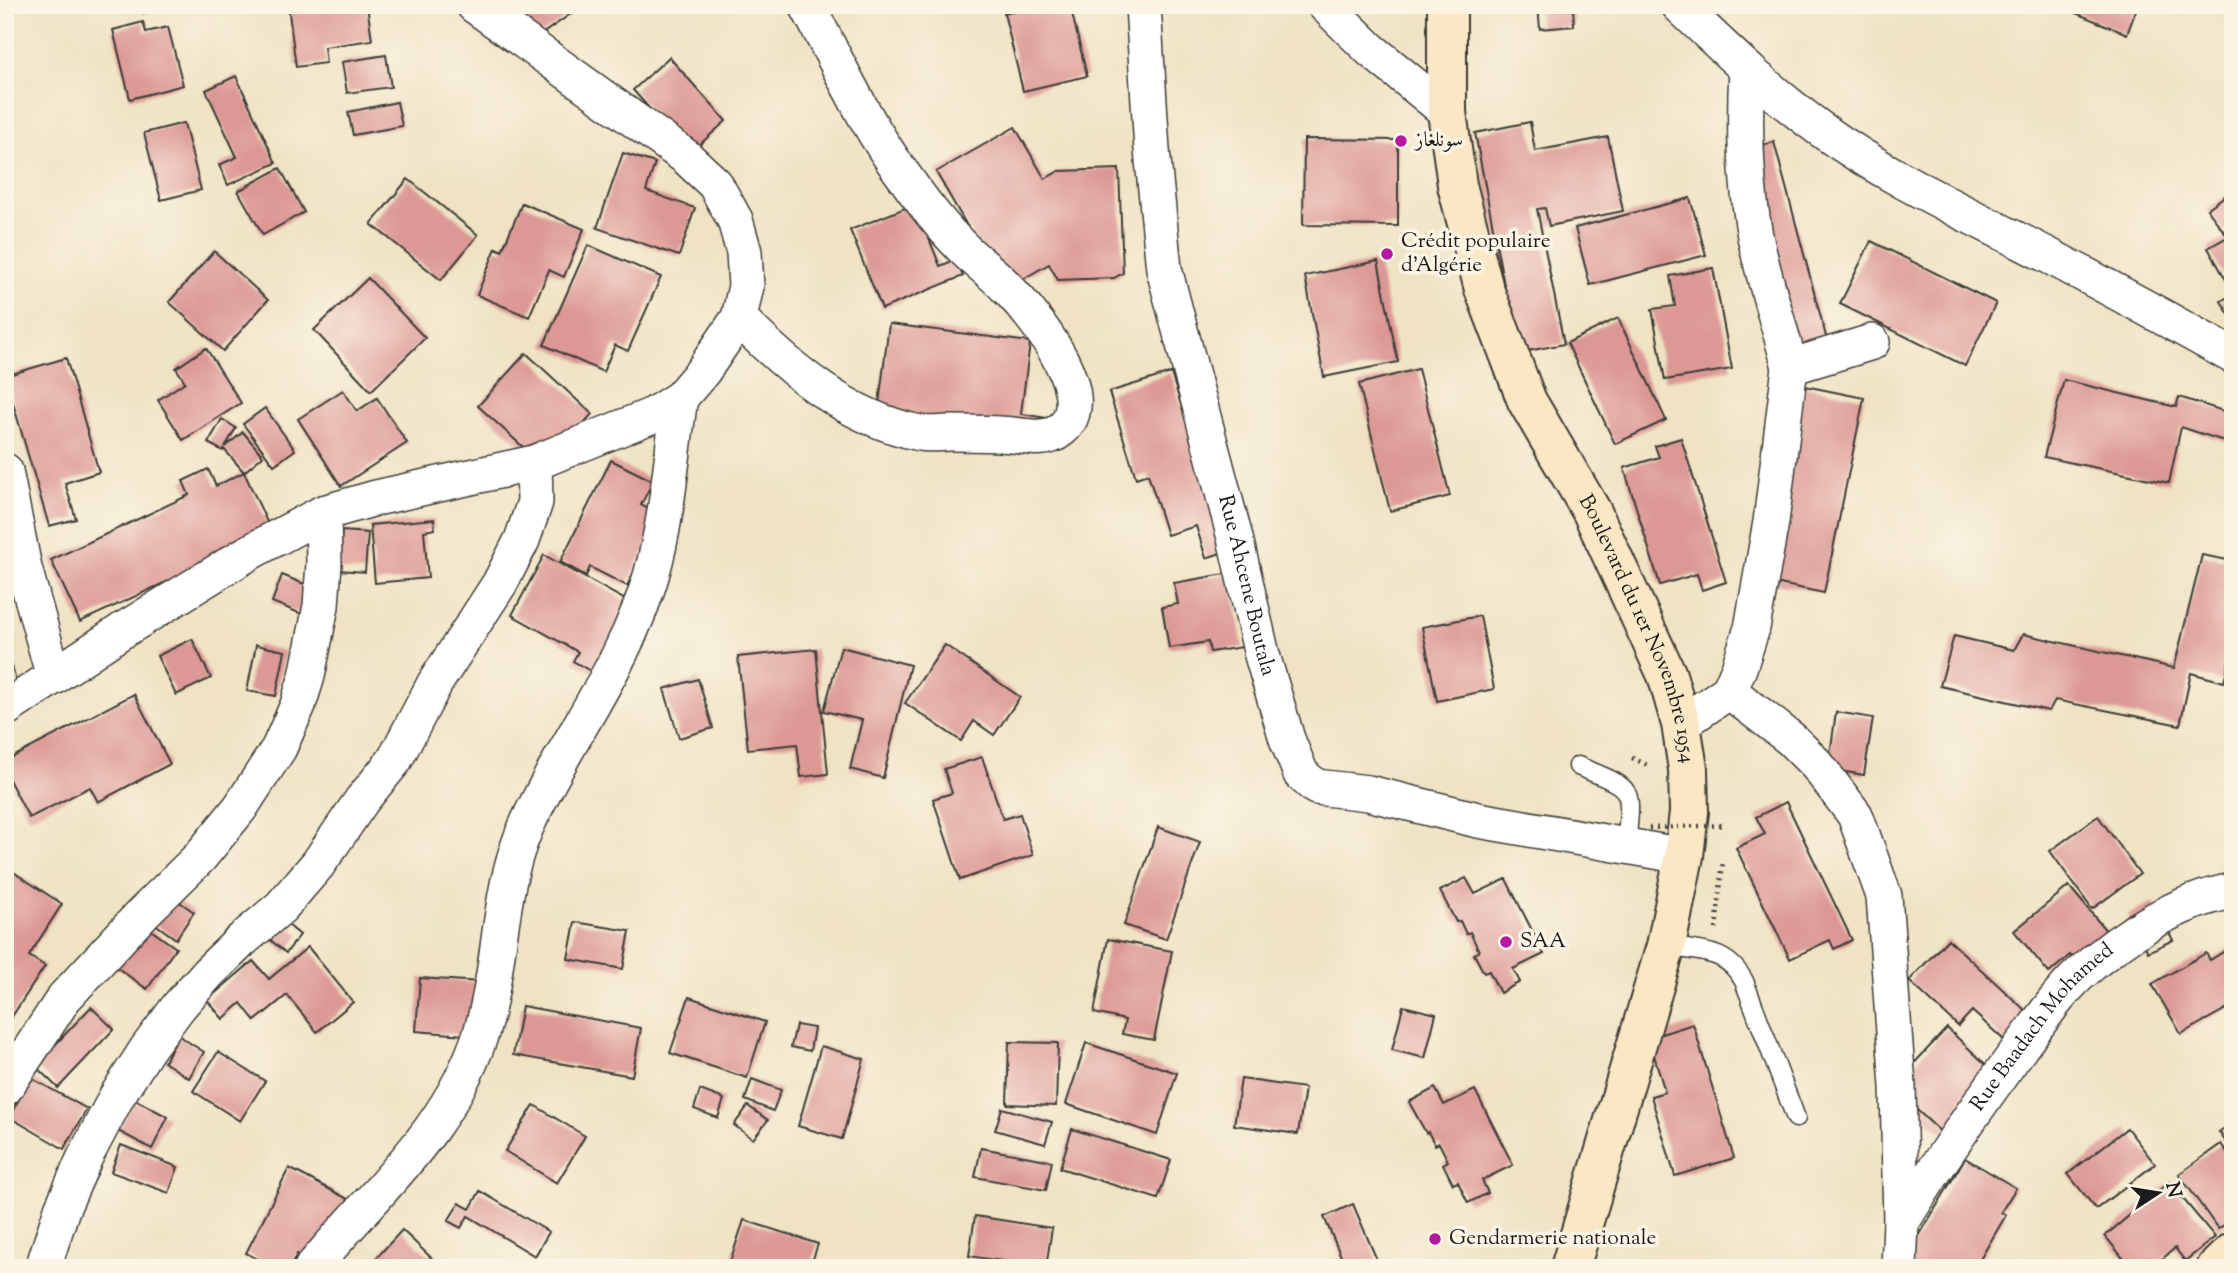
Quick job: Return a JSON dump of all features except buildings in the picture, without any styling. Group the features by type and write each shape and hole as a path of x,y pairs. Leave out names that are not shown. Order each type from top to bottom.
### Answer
{"main road":[{"name":"Boulevard du 1er Novembre 1954","path":"1447,5 1447,112 1457,185 1484,289 1527,401 1592,512 1667,675 1681,724 1688,768 1689,812 1684,856 1666,946 1570,1268"},
{"path":"2216,1268 2233,1252"}],"street":[{"path":"5,709 143,618 260,546 323,513 376,498 534,463 653,415 680,398 739,318 746,285 744,252 736,220 715,184 686,157 474,5"},
{"path":"739,318 773,351 834,399 873,418 922,433 1000,433 1043,437 1054,435 1061,429 1068,422 1073,409 1074,396 1066,370 1052,345 1008,288 960,245 904,177 881,143 807,5"},
{"name":"Rue Ahcene Boutala","path":"1143,5 1151,139 1164,269 1235,538 1262,654 1287,739 1301,774 1316,787 1368,793 1478,820 1637,837 1684,856"},
{"path":"1325,5 1371,50 1447,112"},
{"path":"1679,5 1746,69 1818,127 1882,170 1955,210 2049,256 2233,356"},
{"path":"1681,724 1729,691 1752,628 1762,581 1790,367 1756,239 1750,203 1745,145 1746,69"},
{"path":"1790,367 1872,342"},
{"path":"312,1268 405,1165 434,1126 465,1073 481,1033 493,986 511,865 526,826 617,658 651,576 667,506 680,398"},
{"path":"43,1268 62,1209 85,1157 117,1096 147,1049 208,973 281,907 318,864 362,800 394,761 435,683 486,607 522,540 535,502 534,463"},
{"path":"5,471 24,568 20,610 54,677"},
{"path":"5,1088 65,998 142,914 200,858 240,808 279,748 298,705 307,676 321,606 323,513"},
{"path":"1729,691 1790,738 1817,765 1855,815 1884,896 1898,1086 1901,1223 1899,1268"},
{"name":"Rue Baadach Mohamed","path":"1901,1223 1972,1112 2038,1024 2079,975 2152,922 2216,894 2233,891"}],"lane":[{"path":"1578,766 1625,788 1637,837"},
{"path":"1666,946 1713,954 1727,959 1737,969 1796,1118"}],"path":[{"path":"1637,837 1725,825"},
{"path":"1713,954 1723,866"}],"place":[{"name":"سونلغاز","path":"1401,141"},
{"name":"Crédit populaire d'Algérie","path":"1387,254"},
{"name":"SAA","path":"1506,942"},
{"name":"Gendarmerie nationale","path":"1435,1239"}]}
